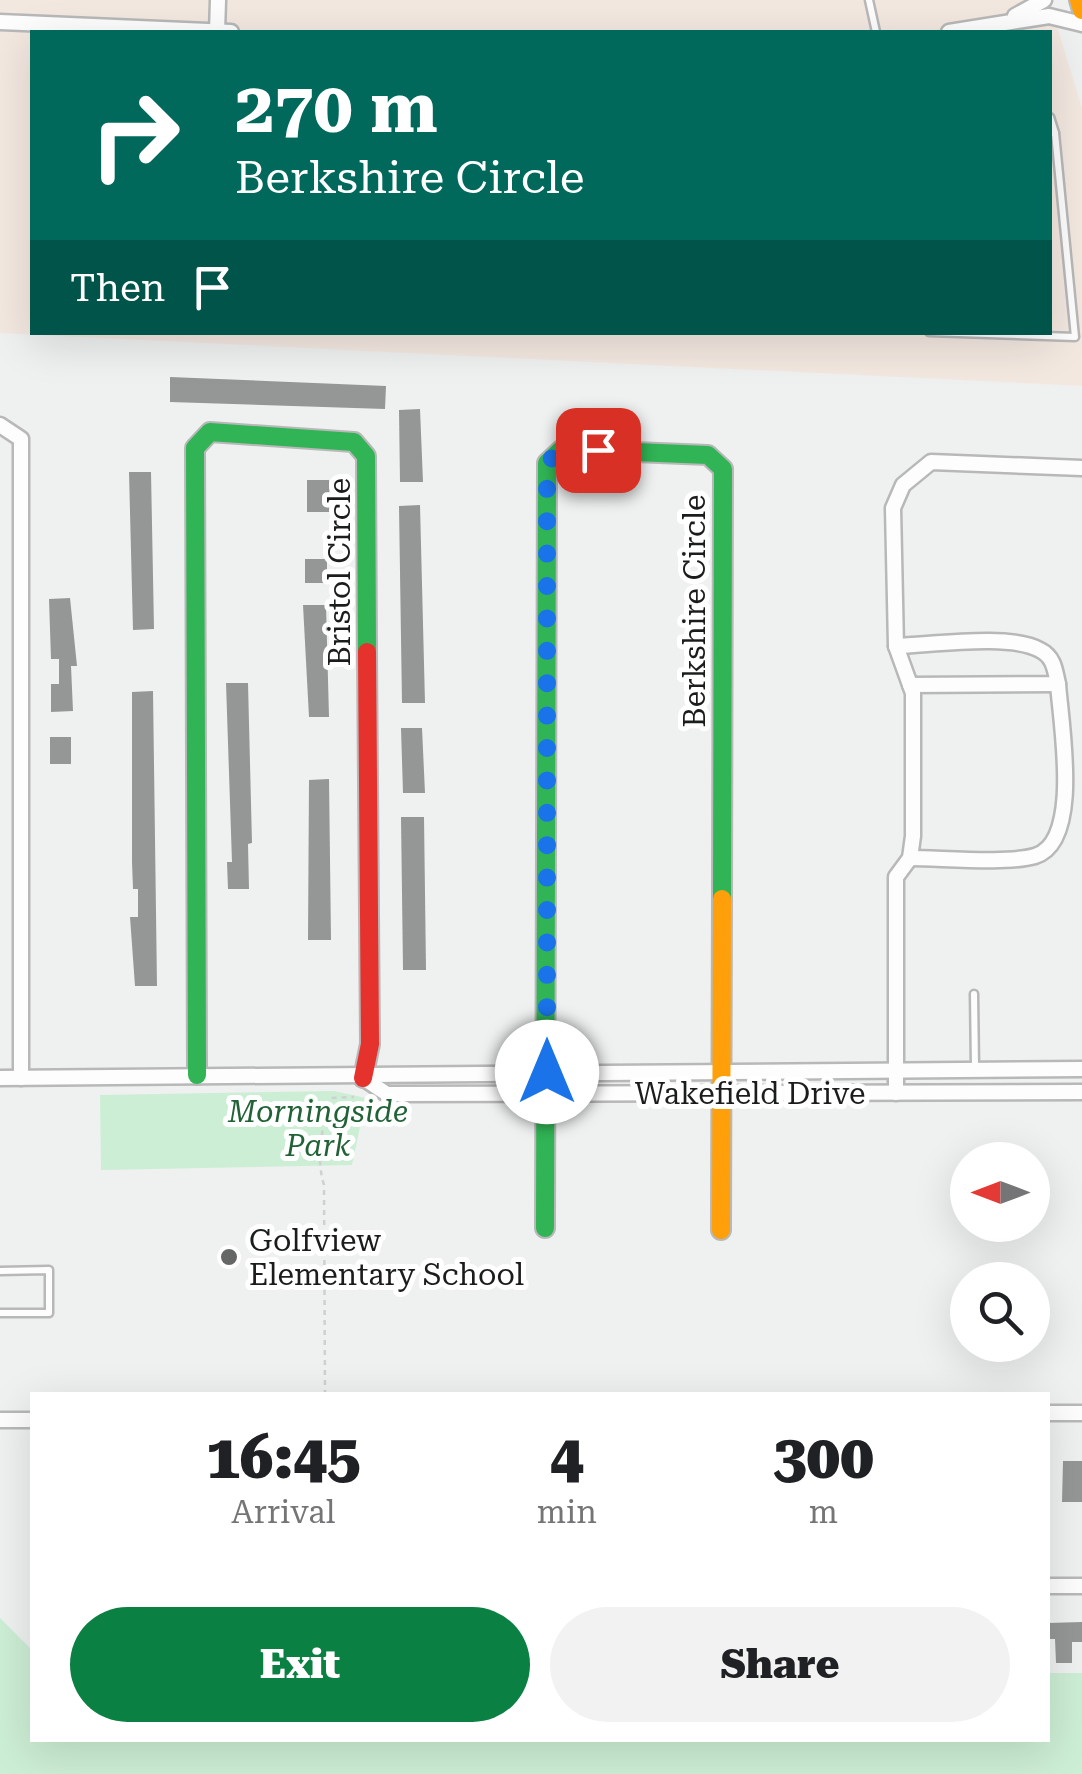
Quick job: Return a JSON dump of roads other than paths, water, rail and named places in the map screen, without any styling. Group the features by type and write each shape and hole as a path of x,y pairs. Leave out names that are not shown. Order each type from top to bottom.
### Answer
{"street":[{"path":"217,30 218,0"},
{"path":"1010,19 1044,0"},
{"path":"1079,0 1082,10"},
{"path":"958,30 1049,16 1082,24"},
{"path":"0,22 46,28 125,30"},
{"path":"0,425 21,438 21,1078"},
{"name":"Bristol Circle","path":"197,1074 195,448 210,432 354,442 366,456 370,1044 363,1078"},
{"name":"Berkshire Circle","path":"545,1228 547,463 562,449 708,455 723,469 718,1069 721,1230"},
{"path":"896,1092 896,877 910,858 910,685 896,646 893,508 910,477 931,462 1082,471"},
{"path":"896,646 1020,642 1042,650 1054,662 1058,684 1068,818 1059,840 1036,856 910,858"},
{"path":"910,685 1058,684"},
{"path":"1022,1068 1022,1092"},
{"name":"Wakefield Drive","path":"0,1078 197,1074 363,1078 388,1072 718,1069 1082,1069"},
{"name":"Wakefield Drive","path":"363,1078 387,1094 1082,1092"},
{"path":"1050,1413 1082,1413"},
{"path":"0,1420 30,1420"},
{"path":"1050,1586 1082,1586"}],"lane":[{"path":"869,0 876,30"},
{"path":"1017,335 1075,337 1053,133"},
{"path":"974,994 975,1069"},
{"path":"0,1271 49,1270 49,1313 0,1313"}],"place":[{"name":"Golfview Elementary School","path":"229,1257"}],"park label":[{"name":"Morningside Park","path":"318,1128"}]}
